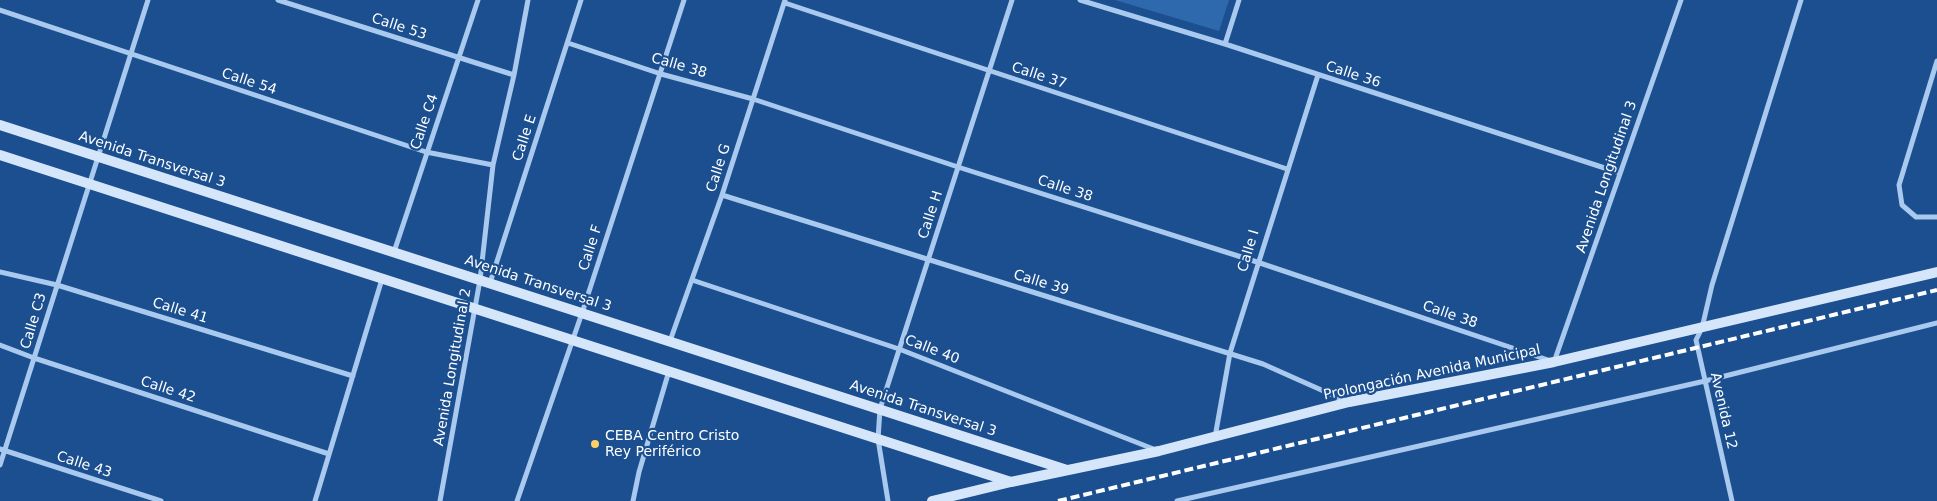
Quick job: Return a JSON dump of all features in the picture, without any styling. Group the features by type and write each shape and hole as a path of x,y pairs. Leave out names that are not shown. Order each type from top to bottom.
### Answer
{"street":[{"path":"100,157 148,0"},
{"name":"Calle 53","path":"278,0 514,75"},
{"name":"Calle C4","path":"394,252 478,0"},
{"name":"Avenida Longitudinal 2","path":"440,501 474,308 485,282 493,165 514,75 528,0"},
{"name":"Calle E","path":"485,282 568,43 581,0"},
{"name":"Calle F","path":"517,501 582,313 684,0"},
{"name":"Calle H","path":"888,501 878,438 880,409 1012,0"},
{"name":"Calle 36","path":"1080,0 1225,44 1620,173"},
{"path":"1225,44 1240,0"},
{"name":"Avenida Longitudinal 3","path":"1554,362 1681,0"},
{"name":"Avenida 12","path":"1732,501 1696,340 1702,328 1712,285 1801,0"},
{"name":"Calle 37","path":"785,2 989,72 1288,169"},
{"name":"Calle G","path":"670,341 722,195 785,2"},
{"name":"Calle 54","path":"0,10 426,152 493,165"},
{"name":"Calle 38","path":"568,43 661,74 753,98 958,167 1258,262 1554,362"},
{"path":"1937,61 1900,185 1902,205 1916,217 1937,217"},
{"name":"Calle I","path":"1215,437 1230,353 1318,75"},
{"name":"Avenida Transversal 3","path":"0,125 1067,470"},
{"path":"0,155 1011,482"},
{"name":"Calle C3","path":"0,465 2,450 100,157"},
{"name":"Calle 39","path":"722,195 1230,353 1263,364 1349,402"},
{"name":"Calle 41","path":"0,272 57,284 353,376"},
{"name":"Prolongación Avenida Municipal","path":"932,501 1011,482 1159,451 1349,402 1554,362 1937,272"},
{"path":"315,501 382,278"},
{"name":"Calle 40","path":"692,280 899,349 1159,451"},
{"path":"1176,501 1705,380 1937,323"},
{"name":"Calle 42","path":"0,345 34,358 329,454"},
{"path":"634,501 639,472 669,371"},
{"name":"Calle 43","path":"2,450 161,501"}],"shaded area":[{"path":"1115,0 1229,0 1219,31"}],"railway":[{"path":"1058,501 1937,290"}],"place":[{"name":"CEBA Centro Cristo Rey Periférico","path":"595,444"}]}
